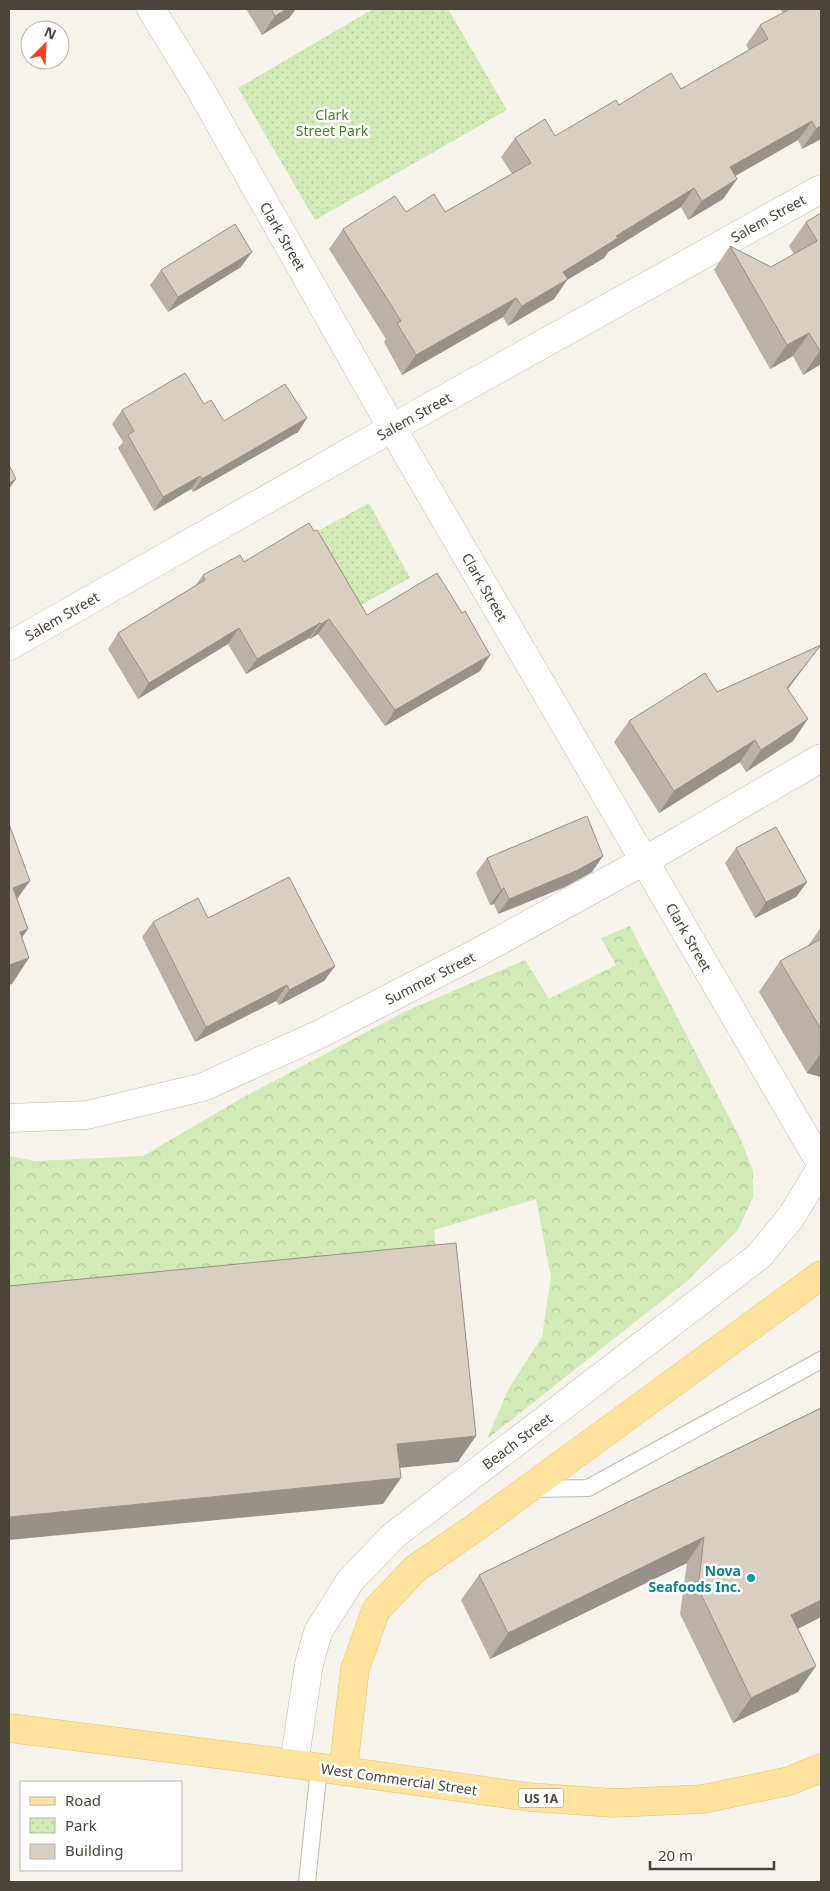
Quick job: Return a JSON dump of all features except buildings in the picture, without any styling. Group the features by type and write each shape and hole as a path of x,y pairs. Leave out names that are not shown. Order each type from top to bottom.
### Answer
{"main road":[{"path":"319,1768 376,1610 414,1569 476,1527 821,1275"},
{"name":"West Commercial Street","path":"9,1728 529,1797 614,1803 703,1799 789,1781 821,1768"}],"street":[{"name":"Clark Street","path":"151,9 199,86 392,428 821,1166"},
{"name":"Salem Street","path":"9,646 392,428 821,189"},
{"name":"Summer Street","path":"9,1118 86,1115 202,1087 329,1030 476,954 644,861 821,758"},
{"name":"Beach Street","path":"319,1768 309,1664 318,1632 350,1581 393,1536 759,1256 791,1217 821,1166"}],"lane":[{"path":"528,1489 588,1488 821,1360"},
{"path":"307,1882 319,1768"}],"green space":[{"name":"Clark Street Park","path":"373,9 448,9 507,110 315,220 238,88"},
{"path":"369,503 410,578 348,612 307,537"},
{"path":"630,926 742,1142 753,1171 753,1197 738,1230 687,1281 487,1439 509,1388 542,1337 551,1277 536,1199 434,1230 438,1269 9,1310 9,1156 35,1161 143,1156 242,1098 404,1012 525,960 549,999 616,965 601,938"}],"place":[{"name":"Nova Seafoods Inc.","path":"751,1578"}]}
